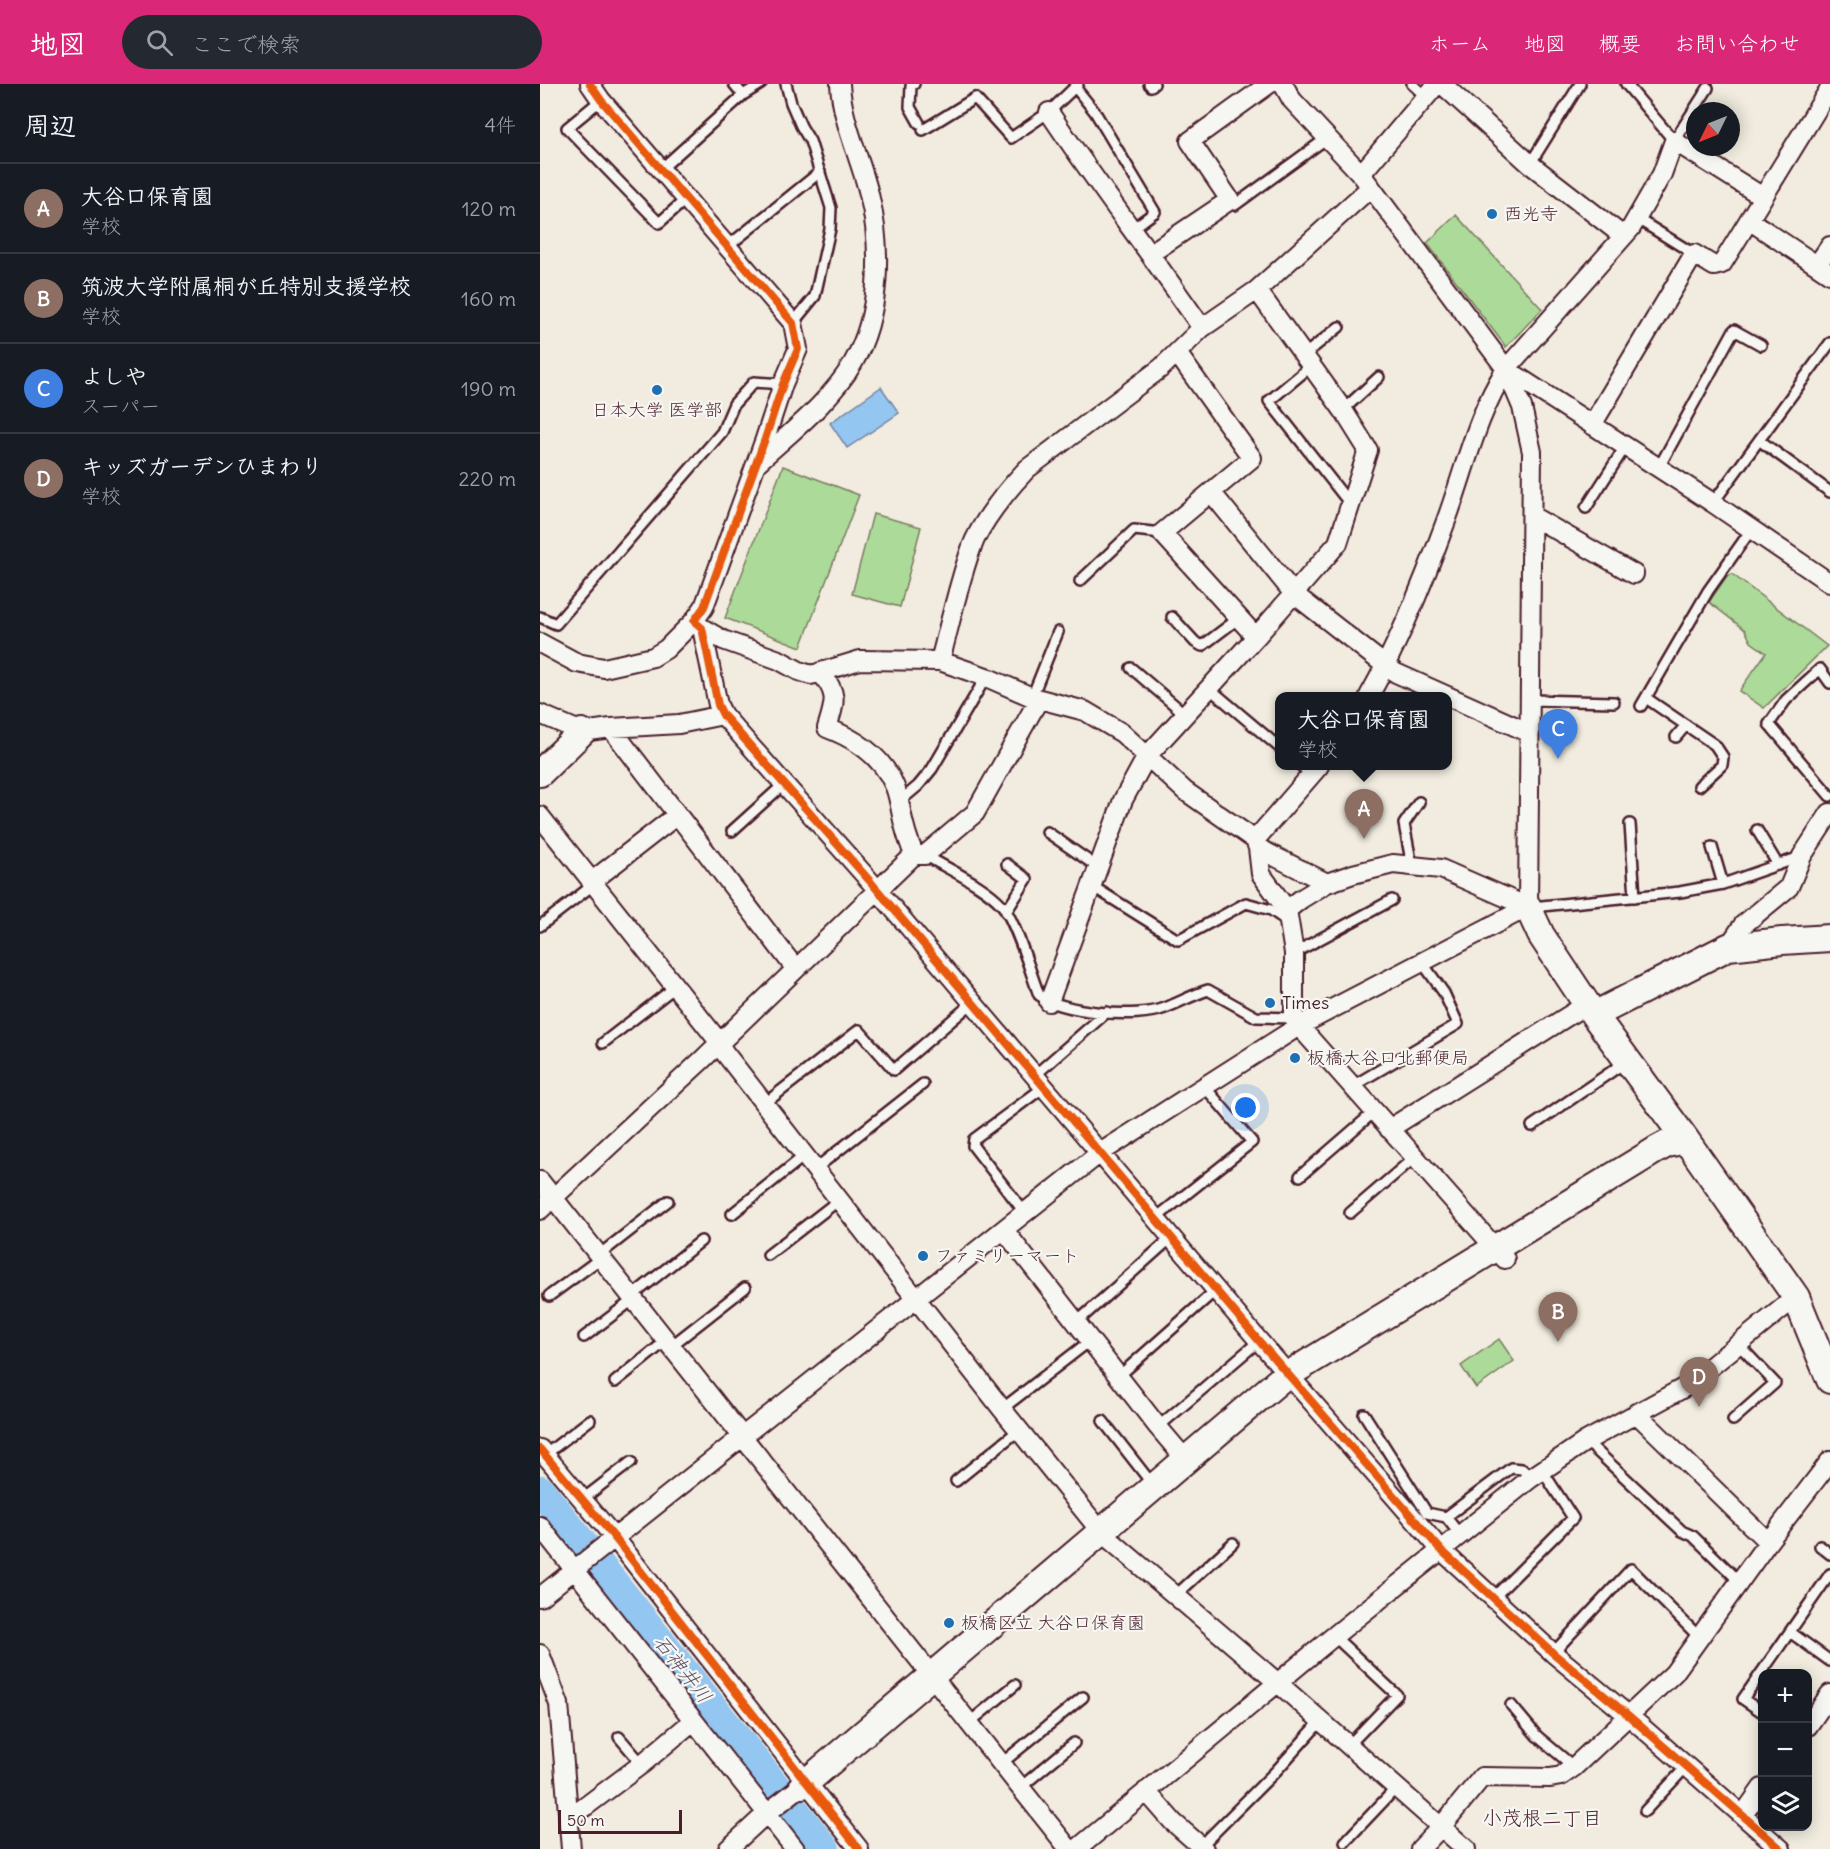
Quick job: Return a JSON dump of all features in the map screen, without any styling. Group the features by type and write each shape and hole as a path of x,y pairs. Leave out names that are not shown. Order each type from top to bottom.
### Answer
{"street":[{"path":"590,84 685,200 793,323 798,349 783,384 698,625 718,705 723,715 877,891 1259,1341 1441,1550 1553,1653 1743,1815 1773,1846"},
{"path":"755,466 829,395 852,365 868,327 878,273 878,257 869,195 841,105 840,84"},
{"path":"1150,253 1230,200 1190,141 1269,84"},
{"path":"1283,84 1292,100 1366,180 1506,369 1522,407 1532,452 1528,907 1541,934 1591,1010 1796,1297 1830,1380"},
{"path":"940,661 971,547 984,524 1017,480 1027,469 1121,400 1177,353 1202,328 1257,290 1366,180 1435,88 1623,237"},
{"path":"1592,425 1695,254 1714,266 1722,264 1830,88"},
{"path":"1049,112 1202,328"},
{"path":"1371,692 1403,630 1442,531 1469,448 1492,391 1506,369 1623,237 1662,174 1674,141 1763,197"},
{"path":"1749,220 1824,270 1830,246"},
{"path":"1049,1002 1123,800 1147,756 1338,543 1368,450 1343,410 1257,290"},
{"path":"1177,353 1252,458 1162,533 1256,637"},
{"path":"1506,369 1713,503 1830,584"},
{"path":"1211,492 1294,594 1396,673 1438,692"},
{"path":"1532,516 1634,574"},
{"path":"540,643 577,663 604,668 653,657 698,625"},
{"path":"698,625 723,640 779,660 812,675 860,660 940,661 986,676 1035,698 1085,711 1122,733 1185,791 1257,844 1326,883"},
{"path":"820,672 835,695 827,728 867,748 890,777 900,802 905,828 920,855"},
{"path":"547,1204 877,891 975,813 1035,698"},
{"path":"1452,698 1530,733"},
{"path":"540,714 582,732 679,724 723,715"},
{"path":"610,728 795,968"},
{"path":"540,773 582,732"},
{"path":"1309,770 1257,844 1261,874 1288,916 1294,953 1296,1022 1351,1087 1501,1253"},
{"path":"1728,948 1743,924 1789,886 1802,856 1830,813"},
{"path":"592,883 677,815"},
{"path":"540,816 1002,1409 1107,1538 1278,1683 1466,1849"},
{"path":"1288,916 1301,898 1326,883 1379,871 1394,864 1441,869 1528,907"},
{"path":"540,1597 1100,1153 1204,1086 1296,1022 1422,962 1528,907"},
{"path":"1389,1129 1591,1010 1728,948 1782,941 1830,939"},
{"path":"728,1849 769,1812 808,1787 938,1682 1295,1380 1501,1253 1676,1156 1686,1140"},
{"path":"540,1181 547,1204 600,1257 1069,1849"},
{"path":"1004,1230 1186,1460"},
{"path":"1077,1849 1334,1636 1537,1474 1586,1441 1688,1386 1796,1297"},
{"path":"1107,1538 1155,1487 1281,1379 1295,1380"},
{"path":"1636,1413 1768,1542"},
{"path":"542,1450 614,1537 808,1787 859,1849"},
{"path":"1420,1849 1482,1777 1550,1778 1561,1776 1574,1767 1629,1716 1674,1673 1768,1542 1830,1461"},
{"path":"540,1526 693,1721 769,1812 795,1849"},
{"path":"540,1654 559,1704 571,1849"},
{"path":"1810,1723 1830,1694"},
{"path":"570,1818 642,1764 693,1721"},
{"path":"1146,1791 1173,1822 1202,1848"},
{"path":"1743,1815 1758,1794"}],"lane":[{"path":"734,84 743,95"},
{"path":"660,170 743,95 761,84"},
{"path":"786,84 791,103 810,141 831,208 830,229 815,296 793,323"},
{"path":"914,84 911,86 910,107 921,126 975,98 1011,138 1049,112 1076,86 1095,112 1155,212 1131,229"},
{"path":"1149,84 1151,86 1154,84"},
{"path":"1412,84 1435,88"},
{"path":"1530,164 1580,84"},
{"path":"1626,84 1674,141 1708,88"},
{"path":"601,100 567,128 659,223 685,200"},
{"path":"1230,200 1235,205 1327,138"},
{"path":"727,247 820,171"},
{"path":"1636,218 1695,254"},
{"path":"1339,327 1269,400 1350,504"},
{"path":"1658,468 1734,330 1761,345"},
{"path":"1713,503 1830,343"},
{"path":"1343,410 1379,376"},
{"path":"540,617 556,624 722,432 734,404 754,382 783,384"},
{"path":"1759,440 1830,492"},
{"path":"1586,508 1625,447"},
{"path":"1699,786 1722,765 1723,757 1716,745 1644,702 1708,591 1752,530"},
{"path":"1080,581 1134,531 1162,533"},
{"path":"1172,617 1195,642 1202,646 1239,618"},
{"path":"1035,698 1058,632"},
{"path":"1131,668 1185,714"},
{"path":"1830,683 1820,669 1785,700 1769,724 1830,796"},
{"path":"900,802 932,769 986,676"},
{"path":"1209,688 1275,744"},
{"path":"1530,700 1614,702"},
{"path":"1676,737 1686,725"},
{"path":"732,831 784,784"},
{"path":"1412,866 1404,824 1419,801"},
{"path":"1630,824 1635,897"},
{"path":"1756,830 1778,865"},
{"path":"1047,832 1099,868"},
{"path":"1712,847 1723,884"},
{"path":"920,855 987,892 1003,906 1039,995 1049,1002 1069,1007 1137,1014 1165,1008 1208,990 1256,1017 1296,1022"},
{"path":"1528,907 1680,892 1723,884 1802,856"},
{"path":"1006,912 1027,879 1007,864"},
{"path":"540,926 592,883"},
{"path":"1092,886 1178,940 1246,903 1288,916"},
{"path":"1294,953 1392,900"},
{"path":"1351,1087 1458,1024 1444,993 1422,962"},
{"path":"603,1043 675,987"},
{"path":"764,1104 859,1030 894,1071 972,1003"},
{"path":"1025,1213 973,1146 974,1139 1039,1081 1107,1012"},
{"path":"1532,1126 1628,1060"},
{"path":"732,1214 923,1084"},
{"path":"1156,1218 1252,1142 1204,1086"},
{"path":"1300,1176 1374,1112"},
{"path":"1350,1213 1415,1157"},
{"path":"768,1255 839,1200"},
{"path":"549,1296 668,1201"},
{"path":"1077,1322 1172,1237"},
{"path":"584,1337 701,1241"},
{"path":"615,1382 745,1288"},
{"path":"1119,1376 1216,1290"},
{"path":"1002,1409 1091,1340"},
{"path":"1158,1427 1259,1341"},
{"path":"1733,1420 1775,1383 1738,1344"},
{"path":"1364,1414 1427,1513 1446,1517 1460,1535"},
{"path":"542,1450 590,1420"},
{"path":"1103,1421 1155,1487"},
{"path":"956,1481 1019,1430"},
{"path":"1586,1441 1682,1531 1693,1536 1740,1582"},
{"path":"583,1499 631,1462"},
{"path":"1446,1517 1511,1468 1537,1474 1574,1518 1493,1598"},
{"path":"1175,1596 1233,1543"},
{"path":"1820,1546 1830,1554"},
{"path":"1553,1653 1631,1569 1700,1638"},
{"path":"1764,1669 1830,1574"},
{"path":"1790,1632 1830,1661"},
{"path":"1334,1636 1397,1695 1348,1746"},
{"path":"1758,1678 1743,1699 1758,1709"},
{"path":"970,1722 1014,1685"},
{"path":"1002,1763 1083,1697"},
{"path":"1511,1705 1537,1736 1574,1767"},
{"path":"1202,1848 1320,1722"},
{"path":"619,1737 642,1764"},
{"path":"1021,1787 1074,1743"},
{"path":"1645,1811 1686,1767"},
{"path":"1346,1842 1395,1788"}],"green space":[{"path":"1456,215 1542,309 1506,347 1427,243"},
{"path":"783,466 859,495 801,647 725,618"},
{"path":"873,514 921,527 900,607 852,594"},
{"path":"1732,574 1827,646 1764,708 1739,691 1766,653 1751,642 1745,630 1709,602 1727,576"},
{"path":"1499,1339 1514,1361 1476,1388 1461,1366"}],"water":[{"path":"881,387 899,413 847,448 830,423"}],"waterway":[{"name":"石神井川","path":"540,1490 825,1849"}],"cycle path":[{"path":"590,84 601,100 793,323 798,349 783,384 704,607 694,621 702,628 718,705 723,715 869,880 1259,1341 1441,1550 1553,1653 1781,1849"},
{"path":"540,1449 614,1537 859,1849"}],"place":[{"name":"西光寺","path":"1492,214"},
{"name":"日本大学 医学部","path":"657,390"},
{"name":"よしや","path":"1558,759"},
{"name":"大谷口保育園","path":"1364,839"},
{"name":"Times","path":"1270,1003"},
{"name":"板橋大谷口北郵便局","path":"1295,1058"},
{"name":"ファミリーマート","path":"923,1256"},
{"name":"筑波大学附属桐が丘特別支援学校","path":"1558,1342"},
{"name":"キッズガーデンひまわり","path":"1699,1407"},
{"name":"板橋区立 大谷口保育園","path":"949,1623"}],"district":[{"name":"小茂根二丁目","path":"1542,1818"}]}
